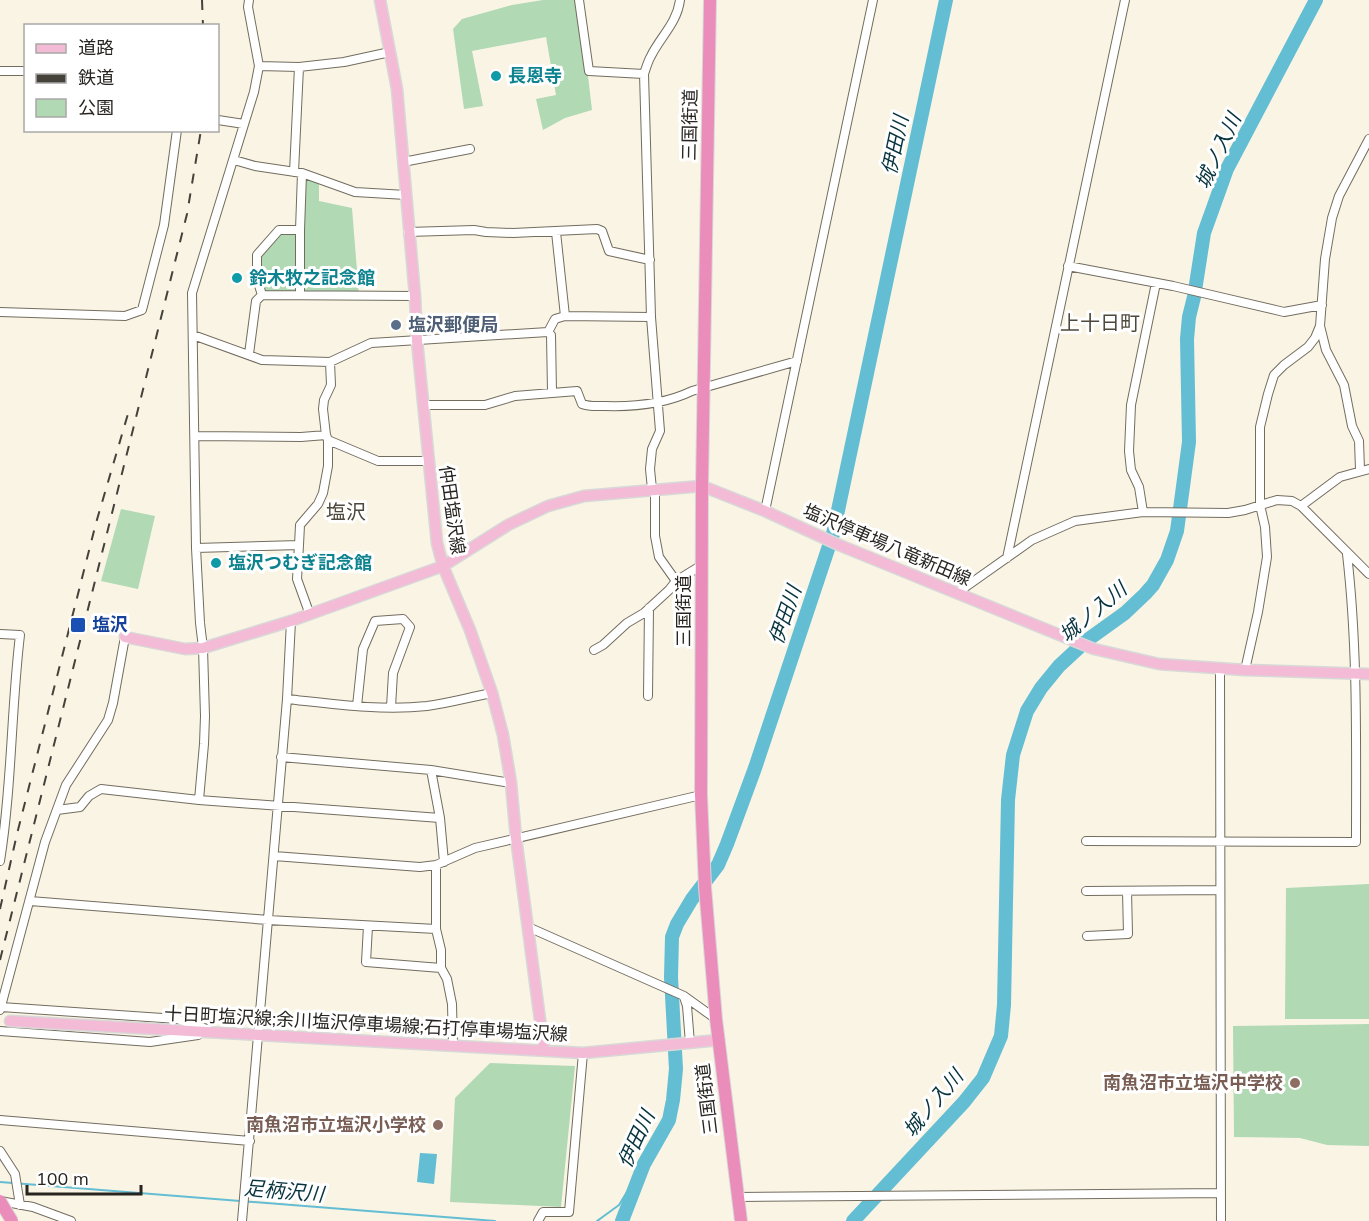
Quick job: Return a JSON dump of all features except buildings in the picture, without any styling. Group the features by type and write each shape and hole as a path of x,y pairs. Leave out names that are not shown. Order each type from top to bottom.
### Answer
{"highway":[{"name":"三国街道","path":"710,0 704,282 701,795 705,886 716,1018 741,1221"},
{"path":"0,1201 12,1221"}],"main road":[{"name":"仲田塩沢線","path":"380,0 397,89 417,341 437,543 443,566 470,630 492,693 502,735 511,783 544,1050"},
{"name":"塩沢停車場八竜新田線","path":"702,486 839,545 1094,649 1159,664 1220,669"},
{"path":"125,637 185,649 203,648 310,615 443,566 508,525 548,506 584,496 702,486"},
{"path":"1220,669 1369,674"},
{"name":"十日町塩沢線;余川塩沢停車場線;石打停車場塩沢線","path":"10,1021 583,1053 719,1040"}],"street":[{"path":"199,800 204,744 203,648 196,548 192,294 254,92 259,66 248,7 249,0"},
{"path":"579,0 589,70 644,75"},
{"path":"676,581 659,557 655,536 650,470 652,449 660,431 651,317 644,75 650,57 678,12 680,0"},
{"path":"765,512 873,0"},
{"path":"1007,558 1125,0"},
{"path":"259,66 299,68 390,52"},
{"path":"299,68 300,295"},
{"path":"0,71 24,70"},
{"path":"219,120 244,124"},
{"path":"0,312 125,316 142,310 164,225 177,132"},
{"path":"1245,670 1267,557 1265,527 1260,505 1260,427 1274,375 1308,347 1320,326 1325,259 1332,218 1339,196 1369,139"},
{"path":"403,162 470,149"},
{"path":"234,160 255,166 298,172 355,192 406,195"},
{"path":"408,232 474,230 513,233 597,229 602,231 609,251 650,260"},
{"path":"262,295 257,279 257,255 279,230 300,230"},
{"path":"556,231 565,316"},
{"path":"1068,266 1212,294 1284,312 1322,305"},
{"path":"1143,512 1140,487 1131,470 1129,451 1131,405 1156,283"},
{"path":"249,354 255,301 262,295 415,296"},
{"path":"548,332 555,319 565,316 651,317"},
{"path":"1320,326 1326,350 1344,385 1352,426 1359,441 1360,470"},
{"path":"193,335 262,360 330,362 371,342 548,332"},
{"path":"548,332 551,335 552,392"},
{"path":"424,405 485,405 515,396 577,391 582,405 592,408 629,408 797,361"},
{"path":"310,615 297,579 300,525 318,504 323,493 328,466 323,410 324,400 331,385 330,362"},
{"path":"195,436 327,438 378,462 429,461"},
{"path":"1301,506 1340,477 1369,469"},
{"path":"957,592 1032,540 1076,521 1143,512 1228,513 1277,500 1292,501 1301,506 1369,574"},
{"path":"196,548 299,545"},
{"path":"1086,841 1356,842 1355,672 1353,610 1347,554"},
{"path":"594,650 603,645 627,623 644,613 676,581 702,565"},
{"path":"648,608 648,696"},
{"path":"357,706 363,649 375,621 403,619 410,627 393,673 391,707"},
{"path":"242,1221 287,699 291,621"},
{"path":"0,634 21,635 15,681 5,829 0,861"},
{"path":"125,637 108,720 74,771 57,810 36,872 0,1009 177,1019 216,1031"},
{"path":"1220,669 1221,1221"},
{"path":"287,699 391,707 428,705 492,693"},
{"path":"281,757 431,770 511,783"},
{"path":"431,770 440,818 436,929 441,950 441,968 447,979 452,1004 453,1045"},
{"path":"57,810 80,807 89,796 101,789 199,800 440,818"},
{"path":"274,856 420,867 440,863 475,848 701,795"},
{"path":"1086,891 1220,890"},
{"path":"1087,936 1128,934 1127,891"},
{"path":"30,901 268,920 436,929"},
{"path":"368,926 366,962 441,968"},
{"path":"528,927 684,996 716,1018"},
{"path":"684,996 687,1005 690,1043"},
{"path":"0,1031 150,1042 216,1031"},
{"path":"539,1219 543,1212 569,1212 583,1053"},
{"path":"0,1119 250,1141"},
{"path":"0,1151 15,1176 20,1205"},
{"path":"738,1197 1221,1193"},
{"path":"0,1201 33,1207 71,1221"}],"green space":[{"path":"543,0 579,0 592,110 565,118 543,130 536,99 556,95 546,37 472,51 483,106 464,109 453,29 462,19 512,5"},
{"path":"302,173 319,179 319,201 352,208 359,296 262,295 257,255 279,230 301,230"},
{"path":"121,509 155,516 138,589 101,581"},
{"path":"1369,884 1369,1019 1285,1019 1286,888"},
{"name":"南魚沼市立塩沢中学校","path":"1369,1024 1369,1146 1327,1145 1300,1138 1234,1137 1233,1026"},
{"path":"490,1063 575,1066 561,1207 450,1202 455,1098"}],"water":[{"path":"420,1153 437,1154 434,1184 417,1182"}],"waterway":[{"name":"伊田川","path":"622,1221 644,1164 669,1120 673,1100 676,1069 671,977 672,937 692,899 718,865 727,844 755,768 833,534 946,0"},
{"name":"城ノ入川","path":"853,1221 964,1102 983,1078 1001,1036 1004,1005 1008,800 1013,755 1027,711 1041,688 1059,666 1086,641 1125,613 1145,594 1153,585 1167,560 1177,531 1189,442 1187,339 1204,233 1227,169 1316,0"},
{"name":"足柄沢川","path":"597,1221 619,1205 644,1164"},
{"name":"足柄沢川","path":"0,1182 495,1221"}],"railway":[{"path":"202,0 203,24"},
{"path":"0,960 187,214 201,132"},
{"path":"0,909 96,523 130,407"}],"place":[{"name":"長恩寺","path":"496,76"},
{"name":"鈴木牧之記念館","path":"237,278"},
{"name":"塩沢郵便局","path":"396,325"},
{"name":"塩沢つむぎ記念館","path":"216,563"},
{"name":"塩沢","path":"78,625"},
{"name":"南魚沼市立塩沢中学校","path":"1295,1083"},
{"name":"南魚沼市立塩沢小学校","path":"438,1125"}],"district":[{"name":"上十日町","path":"1100,323"},
{"name":"塩沢","path":"346,512"}]}
